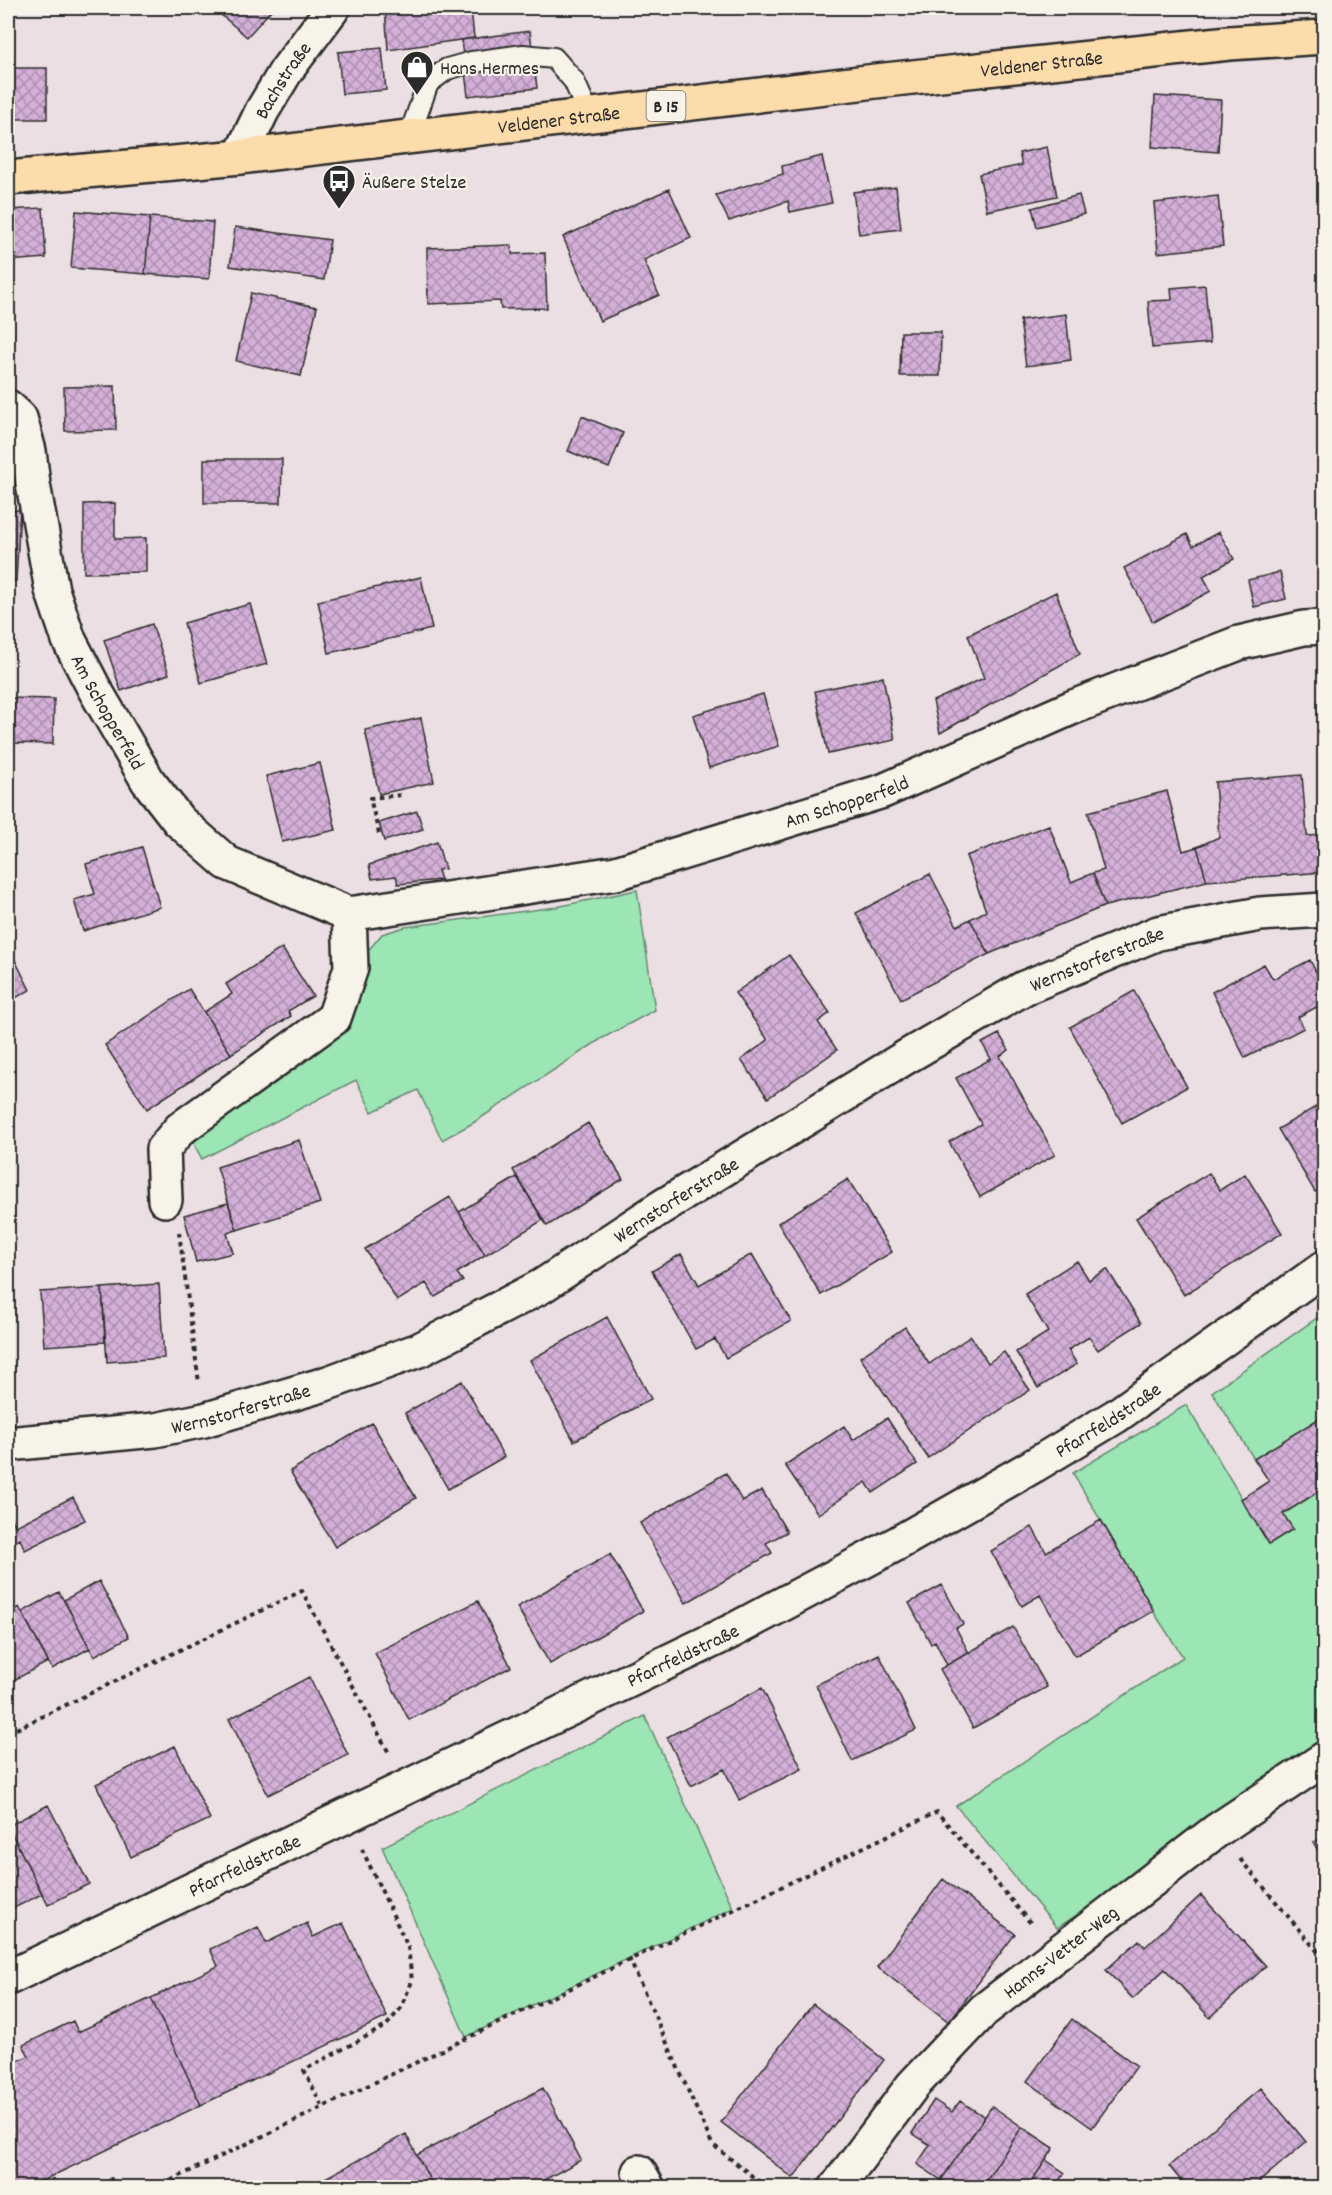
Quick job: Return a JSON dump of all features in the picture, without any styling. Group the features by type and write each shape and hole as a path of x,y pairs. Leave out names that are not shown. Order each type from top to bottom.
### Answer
{"main road":[{"name":"Veldener Straße","path":"8,178 240,158 876,81 1217,44 1324,37"}],"street":[{"name":"Bachstraße","path":"240,158 262,111 286,71 333,8"},
{"name":"Am Schopperfeld","path":"8,407 20,418 29,451 52,590 69,640 148,781 179,821 227,863 349,914 616,873 883,791 1071,708 1239,643 1304,628 1324,627"},
{"name":"Wernstorferstraße","path":"8,1444 155,1430 204,1420 322,1385 419,1350 542,1286 660,1208 906,1057 1024,988 1158,933 1260,914 1324,910"},
{"path":"165,1200 163,1149 180,1129 334,1018 351,968 349,914"},
{"name":"Pfarrfeldstraße","path":"8,1978 730,1632 919,1531 1116,1416 1324,1268"},
{"name":"Hanns-Vetter-Weg","path":"836,2187 913,2085 984,2010 1216,1831 1324,1759"}],"lane":[{"path":"409,137 428,82 447,69 472,62 523,55 554,58 574,81 589,115"}],"path":[{"path":"379,834 370,798 402,795"},
{"path":"165,1200 177,1218 204,1420"},
{"path":"8,1733 302,1591 408,1787"},
{"path":"154,2187 937,1812 1056,1954"},
{"path":"322,2106 304,2070 386,2026 401,2008 412,1981 408,1947 347,1816"},
{"path":"1216,1831 1324,1958"},
{"path":"629,1958 712,2144 767,2187"},
{"path":"93,2187 111,2179 116,2187"}],"green space":[{"path":"637,890 655,1010 601,1039 473,1123 442,1140 418,1090 372,1112 356,1080 202,1159 195,1146 194,1136 206,1125 318,1052 346,1029 354,1008 366,953 382,934 405,927 556,907"},
{"path":"1324,1313 1324,1418 1323,1416 1254,1459 1212,1392"},
{"path":"1186,1405 1269,1544 1293,1529 1283,1514 1324,1488 1324,1750 1057,1928 956,1806 1183,1657 1153,1611 1073,1473"},
{"path":"645,1716 733,1908 466,2037 382,1847"}],"building":[{"path":"213,8 273,8 247,37"},
{"path":"385,8 471,8 474,38 388,50"},
{"path":"530,31 537,88 468,96 461,40"},
{"path":"382,48 386,90 342,94 338,52"},
{"path":"8,68 47,68 47,119 8,119"},
{"path":"1155,96 1221,100 1218,152 1152,147"},
{"path":"1047,147 1057,196 987,211 979,174 1022,165 1019,153"},
{"path":"822,156 832,203 790,212 788,201 729,221 716,195 783,174 782,166"},
{"path":"896,187 901,229 859,234 853,192"},
{"path":"669,189 691,238 644,260 659,295 600,321 563,237"},
{"path":"1079,195 1084,214 1037,227 1032,208"},
{"path":"1218,196 1223,246 1158,253 1154,203"},
{"path":"43,208 46,258 8,261 8,210"},
{"path":"76,211 150,217 145,274 71,268"},
{"path":"150,217 213,222 209,279 145,274"},
{"path":"235,227 330,240 324,280 230,266"},
{"path":"511,245 512,254 545,253 547,308 501,309 500,301 428,304 427,248"},
{"path":"1205,285 1210,343 1152,348 1148,301 1172,300 1171,288"},
{"path":"251,293 317,307 301,376 236,361"},
{"path":"1066,314 1071,360 1026,366 1020,320"},
{"path":"901,332 941,332 940,376 900,376"},
{"path":"115,386 116,430 65,431 64,387"},
{"path":"582,416 623,433 609,468 568,451"},
{"path":"204,459 282,459 281,503 204,503"},
{"path":"115,503 115,539 146,538 146,572 84,573 84,504"},
{"path":"8,510 20,510 16,581 8,580"},
{"path":"1219,532 1234,559 1203,576 1211,591 1153,622 1124,568 1187,534 1193,546"},
{"path":"1280,572 1286,599 1254,607 1248,580"},
{"path":"421,577 432,629 329,653 318,601"},
{"path":"1056,592 1080,654 940,733 933,701 984,678 968,635"},
{"path":"250,604 267,664 201,683 184,623"},
{"path":"152,624 169,674 121,691 104,640"},
{"path":"883,677 895,740 828,754 815,691"},
{"path":"763,694 779,746 709,768 693,715"},
{"path":"8,698 54,699 53,744 8,743"},
{"path":"421,718 434,782 379,794 365,730"},
{"path":"320,763 336,830 282,842 266,776"},
{"path":"1302,775 1307,836 1324,835 1324,872 1207,881 1197,847 1219,837 1215,782"},
{"path":"1167,791 1183,851 1197,847 1207,881 1105,906 1093,873 1104,870 1088,812"},
{"path":"417,811 423,829 384,841 379,823"},
{"path":"1049,825 1071,882 1093,873 1105,906 989,954 970,919 986,911 966,856"},
{"path":"437,842 445,869 438,870 441,880 398,884 396,876 372,879 369,865"},
{"path":"142,847 160,907 83,931 74,900 95,894 86,864"},
{"path":"930,874 957,926 970,919 989,954 901,999 856,913"},
{"path":"8,946 30,990 8,1002"},
{"path":"282,948 313,996 288,1011 291,1016 231,1054 204,1012 232,994 226,984"},
{"path":"789,955 830,1013 818,1022 837,1050 768,1098 741,1060 768,1040 735,993"},
{"path":"1310,960 1324,988 1324,1003 1298,1017 1304,1028 1245,1058 1212,992 1264,964 1273,979"},
{"path":"189,989 231,1054 147,1109 105,1045"},
{"path":"1134,991 1187,1087 1122,1123 1070,1027"},
{"path":"999,1034 1009,1050 1000,1056 1055,1155 980,1197 949,1142 981,1124 956,1078 991,1059 982,1043"},
{"path":"1324,1102 1324,1186 1315,1192 1278,1129"},
{"path":"588,1123 623,1179 547,1226 513,1170"},
{"path":"299,1140 320,1203 237,1230 217,1167"},
{"path":"1209,1173 1220,1190 1245,1174 1282,1233 1184,1295 1136,1218"},
{"path":"517,1177 543,1220 485,1255 459,1212"},
{"path":"848,1179 892,1252 821,1295 778,1223"},
{"path":"450,1197 485,1255 457,1273 463,1281 435,1297 426,1283 397,1301 365,1249"},
{"path":"228,1203 237,1230 227,1233 233,1253 196,1262 184,1215"},
{"path":"681,1254 699,1285 752,1254 791,1321 726,1358 715,1339 696,1349 652,1271"},
{"path":"1077,1261 1089,1280 1107,1269 1141,1323 1098,1350 1089,1337 1068,1350 1077,1364 1038,1388 1016,1352 1048,1332 1025,1294"},
{"path":"159,1284 164,1358 107,1362 102,1288"},
{"path":"102,1288 105,1342 44,1346 40,1292"},
{"path":"607,1317 651,1399 574,1441 530,1360"},
{"path":"905,1327 929,1364 971,1336 988,1363 1004,1352 1030,1390 928,1458 860,1357"},
{"path":"462,1381 504,1457 448,1489 405,1413"},
{"path":"1323,1416 1324,1488 1283,1514 1293,1529 1269,1544 1241,1499 1269,1481 1254,1459"},
{"path":"887,1418 917,1464 873,1493 866,1482 818,1514 785,1465 844,1426 853,1440"},
{"path":"372,1423 416,1498 335,1547 290,1471"},
{"path":"726,1473 742,1501 762,1490 787,1532 766,1543 772,1553 686,1603 640,1523"},
{"path":"73,1497 85,1520 25,1550 20,1539 8,1546 8,1513 16,1526"},
{"path":"1101,1520 1154,1611 1075,1656 1040,1595 1022,1606 991,1551 1032,1527 1046,1552"},
{"path":"610,1554 643,1611 550,1664 517,1607"},
{"path":"99,1581 129,1637 94,1656 64,1600"},
{"path":"942,1585 963,1624 956,1628 969,1653 947,1665 935,1641 931,1644 909,1603"},
{"path":"59,1592 90,1648 52,1669 22,1612"},
{"path":"478,1601 511,1667 409,1720 375,1653"},
{"path":"19,1607 48,1662 12,1681 8,1674 8,1613"},
{"path":"1013,1627 1047,1687 973,1728 940,1669"},
{"path":"879,1654 916,1730 852,1761 816,1685"},
{"path":"309,1677 348,1755 268,1795 229,1719"},
{"path":"762,1688 802,1769 739,1800 724,1769 691,1786 667,1737"},
{"path":"175,1746 210,1819 131,1857 96,1784"},
{"path":"48,1805 89,1884 48,1905 8,1826"},
{"path":"8,1826 42,1894 8,1911"},
{"path":"1324,1836 1324,1861 1313,1843"},
{"path":"943,1879 1015,1934 949,2022 877,1967"},
{"path":"1201,1895 1266,1966 1210,2018 1165,1969 1133,1999 1106,1970 1139,1940 1145,1947"},
{"path":"307,1923 313,1937 343,1923 387,2017 201,2105 151,1998 218,1966 210,1949 258,1927 266,1943"},
{"path":"151,1998 201,2105 27,2188 8,2188 8,2065 29,2056 23,2045 73,2021 78,2032"},
{"path":"813,2004 884,2060 793,2178 721,2122"},
{"path":"1072,2019 1137,2066 1092,2128 1027,2081"},
{"path":"543,2088 581,2160 535,2185 537,2188 434,2188 417,2155"},
{"path":"1261,2088 1306,2142 1252,2188 1187,2188 1169,2166"},
{"path":"934,2100 952,2112 960,2101 985,2117 941,2180 917,2164 930,2145 912,2133"},
{"path":"992,2106 1022,2127 981,2188 951,2188 941,2180"},
{"path":"1022,2127 1054,2148 1046,2160 1027,2188 981,2188"},
{"path":"406,2134 434,2188 307,2188"},
{"path":"1046,2160 1065,2173 1056,2184 1061,2188 1027,2188"}],"place":[{"name":"Hans Hermes","path":"417,96"},
{"name":"Äußere Stelze","path":"339,210"}]}
